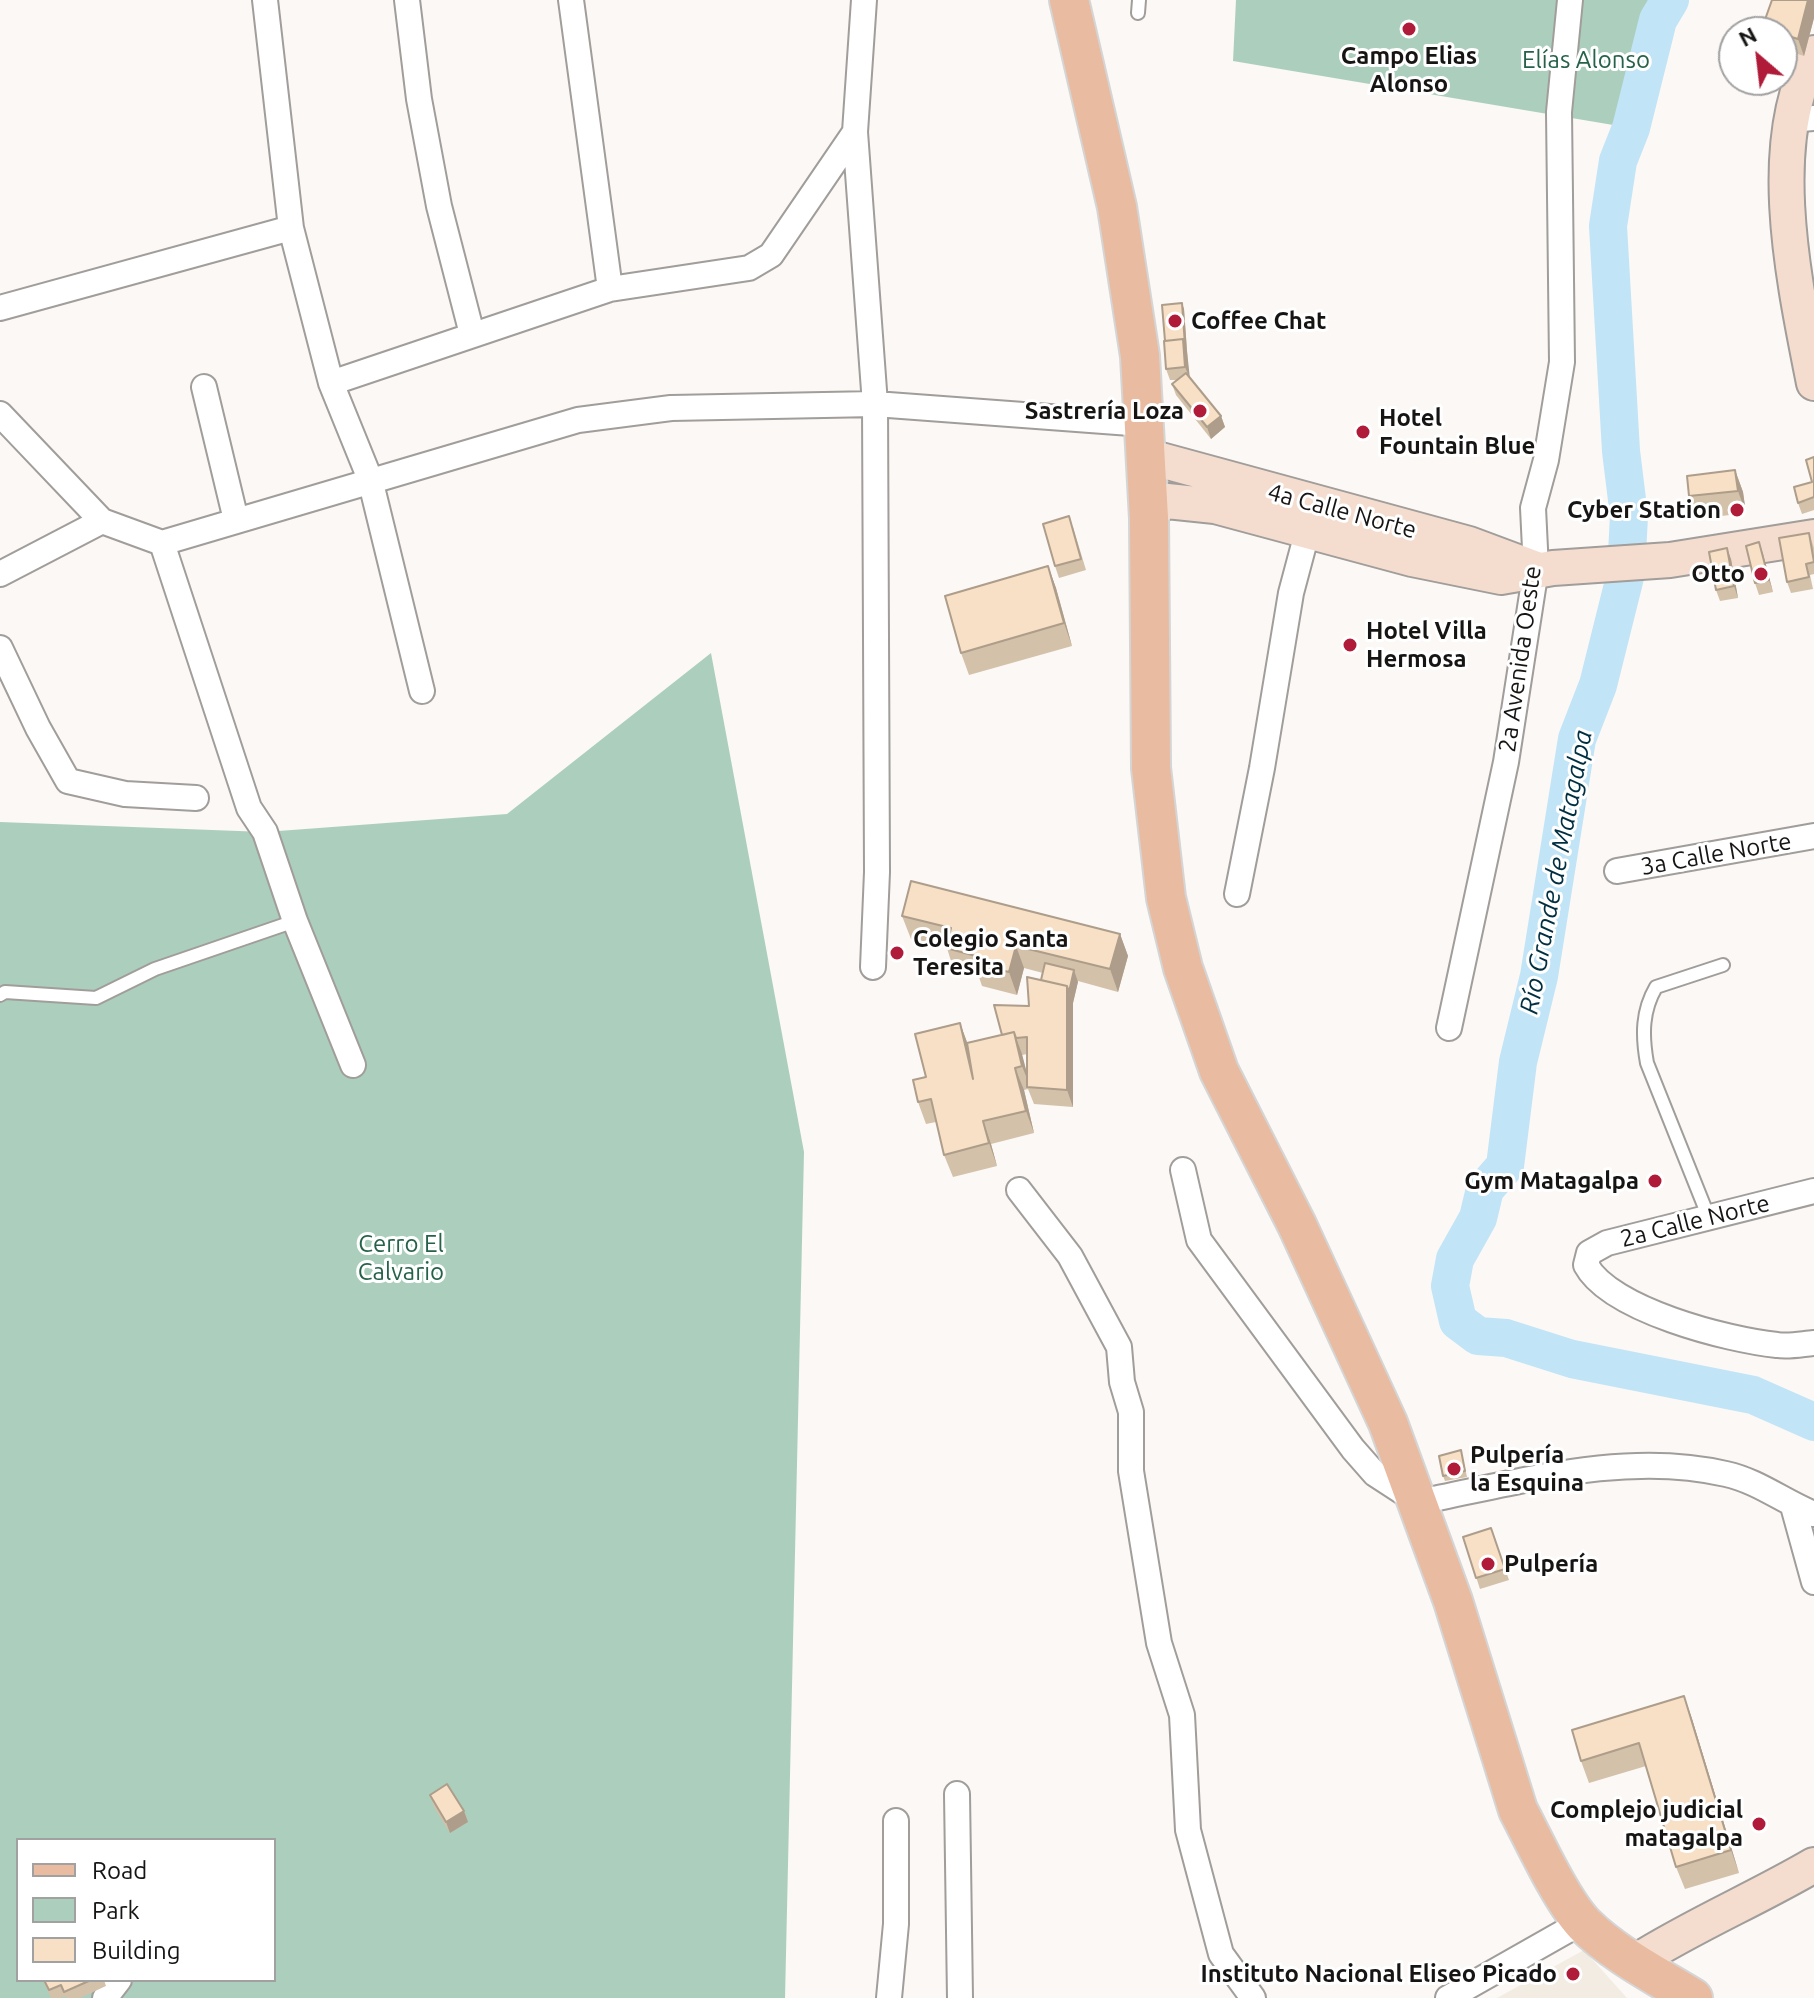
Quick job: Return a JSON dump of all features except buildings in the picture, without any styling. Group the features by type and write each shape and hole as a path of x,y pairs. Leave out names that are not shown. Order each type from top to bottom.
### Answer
{"main road":[{"path":"1069,0 1117,207 1140,356 1149,518 1153,798 1166,898 1183,968 1219,1071 1297,1225 1376,1396 1418,1502 1518,1810 1582,1922 1668,1984"}],"street":[{"path":"265,0 291,228 331,383 370,479 422,691"},
{"path":"407,0 419,99 439,206 472,334"},
{"path":"571,0 610,289"},
{"path":"864,0 855,132 875,404 877,872 873,967"},
{"name":"2a Avenida Oeste","path":"1449,1028 1544,568 1533,508 1546,460 1562,362 1559,112 1570,0"},
{"path":"1814,53 1786,206 1796,290 1814,383"},
{"path":"331,383 610,289 749,268 771,255 855,132"},
{"path":"0,308 291,228"},
{"path":"204,387 236,520"},
{"path":"0,414 102,521 162,543 578,420 671,408 875,404 1145,440"},
{"name":"4a Calle Norte","path":"1145,440 1311,518 1469,572 1501,577 1544,568 1670,560 1814,537"},
{"name":"4a Calle Norte","path":"1149,518 1156,507 1179,501 1311,518"},
{"path":"1237,894 1291,593 1311,518"},
{"path":"0,574 102,521"},
{"path":"162,543 249,808 265,832 295,921 353,1065"},
{"path":"0,648 38,728 68,781 125,794 196,798"},
{"name":"3a Calle Norte","path":"1617,871 1814,836"},
{"path":"1183,1170 1199,1240 1220,1273 1375,1474 1418,1502 1580,1471 1670,1464 1728,1474 1762,1487 1804,1510 1814,1582"},
{"path":"1019,1190 1070,1256 1119,1347 1122,1382 1131,1412 1131,1471 1159,1643 1182,1715 1188,1830 1221,1954 1253,1998"},
{"name":"2a Calle Norte","path":"1814,1191 1607,1243 1589,1253 1586,1265 1593,1278 1614,1295 1703,1329 1779,1346 1814,1343"},
{"path":"957,1794 960,1998"},
{"path":"889,1998 896,1924 896,1821"},
{"path":"1668,1984 1685,1931 1769,1892 1814,1865"},
{"path":"1668,1984 1706,1942 1814,1886"},
{"path":"1448,1998 1582,1922"},
{"path":"105,1998 117,1982"}],"lane":[{"path":"0,995 96,998 155,969 295,921"},
{"path":"1709,1218 1647,1063 1643,1037 1647,1003 1656,987 1723,965"}],"shaded area":[{"name":"Instituto Nacional Eliseo Picado","path":"1584,1950 1627,1998 1497,1998"}],"green space":[{"name":"Elías Alonso","path":"1236,0 1668,0 1658,20 1631,128 1233,61"},
{"name":"Cerro El Calvario","path":"711,653 804,1152 785,1998 0,1998 0,822 265,832 507,814"}],"waterway":[{"name":"Río Grande de Matagalpa","path":"1670,0 1658,20 1631,128 1618,161 1608,226 1621,451 1629,516 1626,573 1598,685 1577,739 1539,976 1518,1062 1505,1166 1485,1189 1478,1218 1455,1259 1450,1286 1458,1321 1478,1336 1506,1338 1572,1359 1753,1395 1814,1422"}],"place":[{"name":"Campo Elias Alonso","path":"1409,29"},
{"name":"Coffee Chat","path":"1175,321"},
{"name":"Sastrería Loza","path":"1200,411"},
{"name":"Hotel Fountain Blue","path":"1363,432"},
{"name":"Cyber Station","path":"1737,510"},
{"name":"Otto","path":"1761,574"},
{"name":"Hotel Villa Hermosa","path":"1350,645"},
{"name":"Colegio Santa Teresita","path":"897,953"},
{"name":"Gym Matagalpa","path":"1655,1181"},
{"name":"Pulpería la Esquina","path":"1454,1469"},
{"name":"Pulpería","path":"1488,1564"},
{"name":"Complejo judicial matagalpa","path":"1759,1824"},
{"name":"Instituto Nacional Eliseo Picado","path":"1573,1974"}]}
